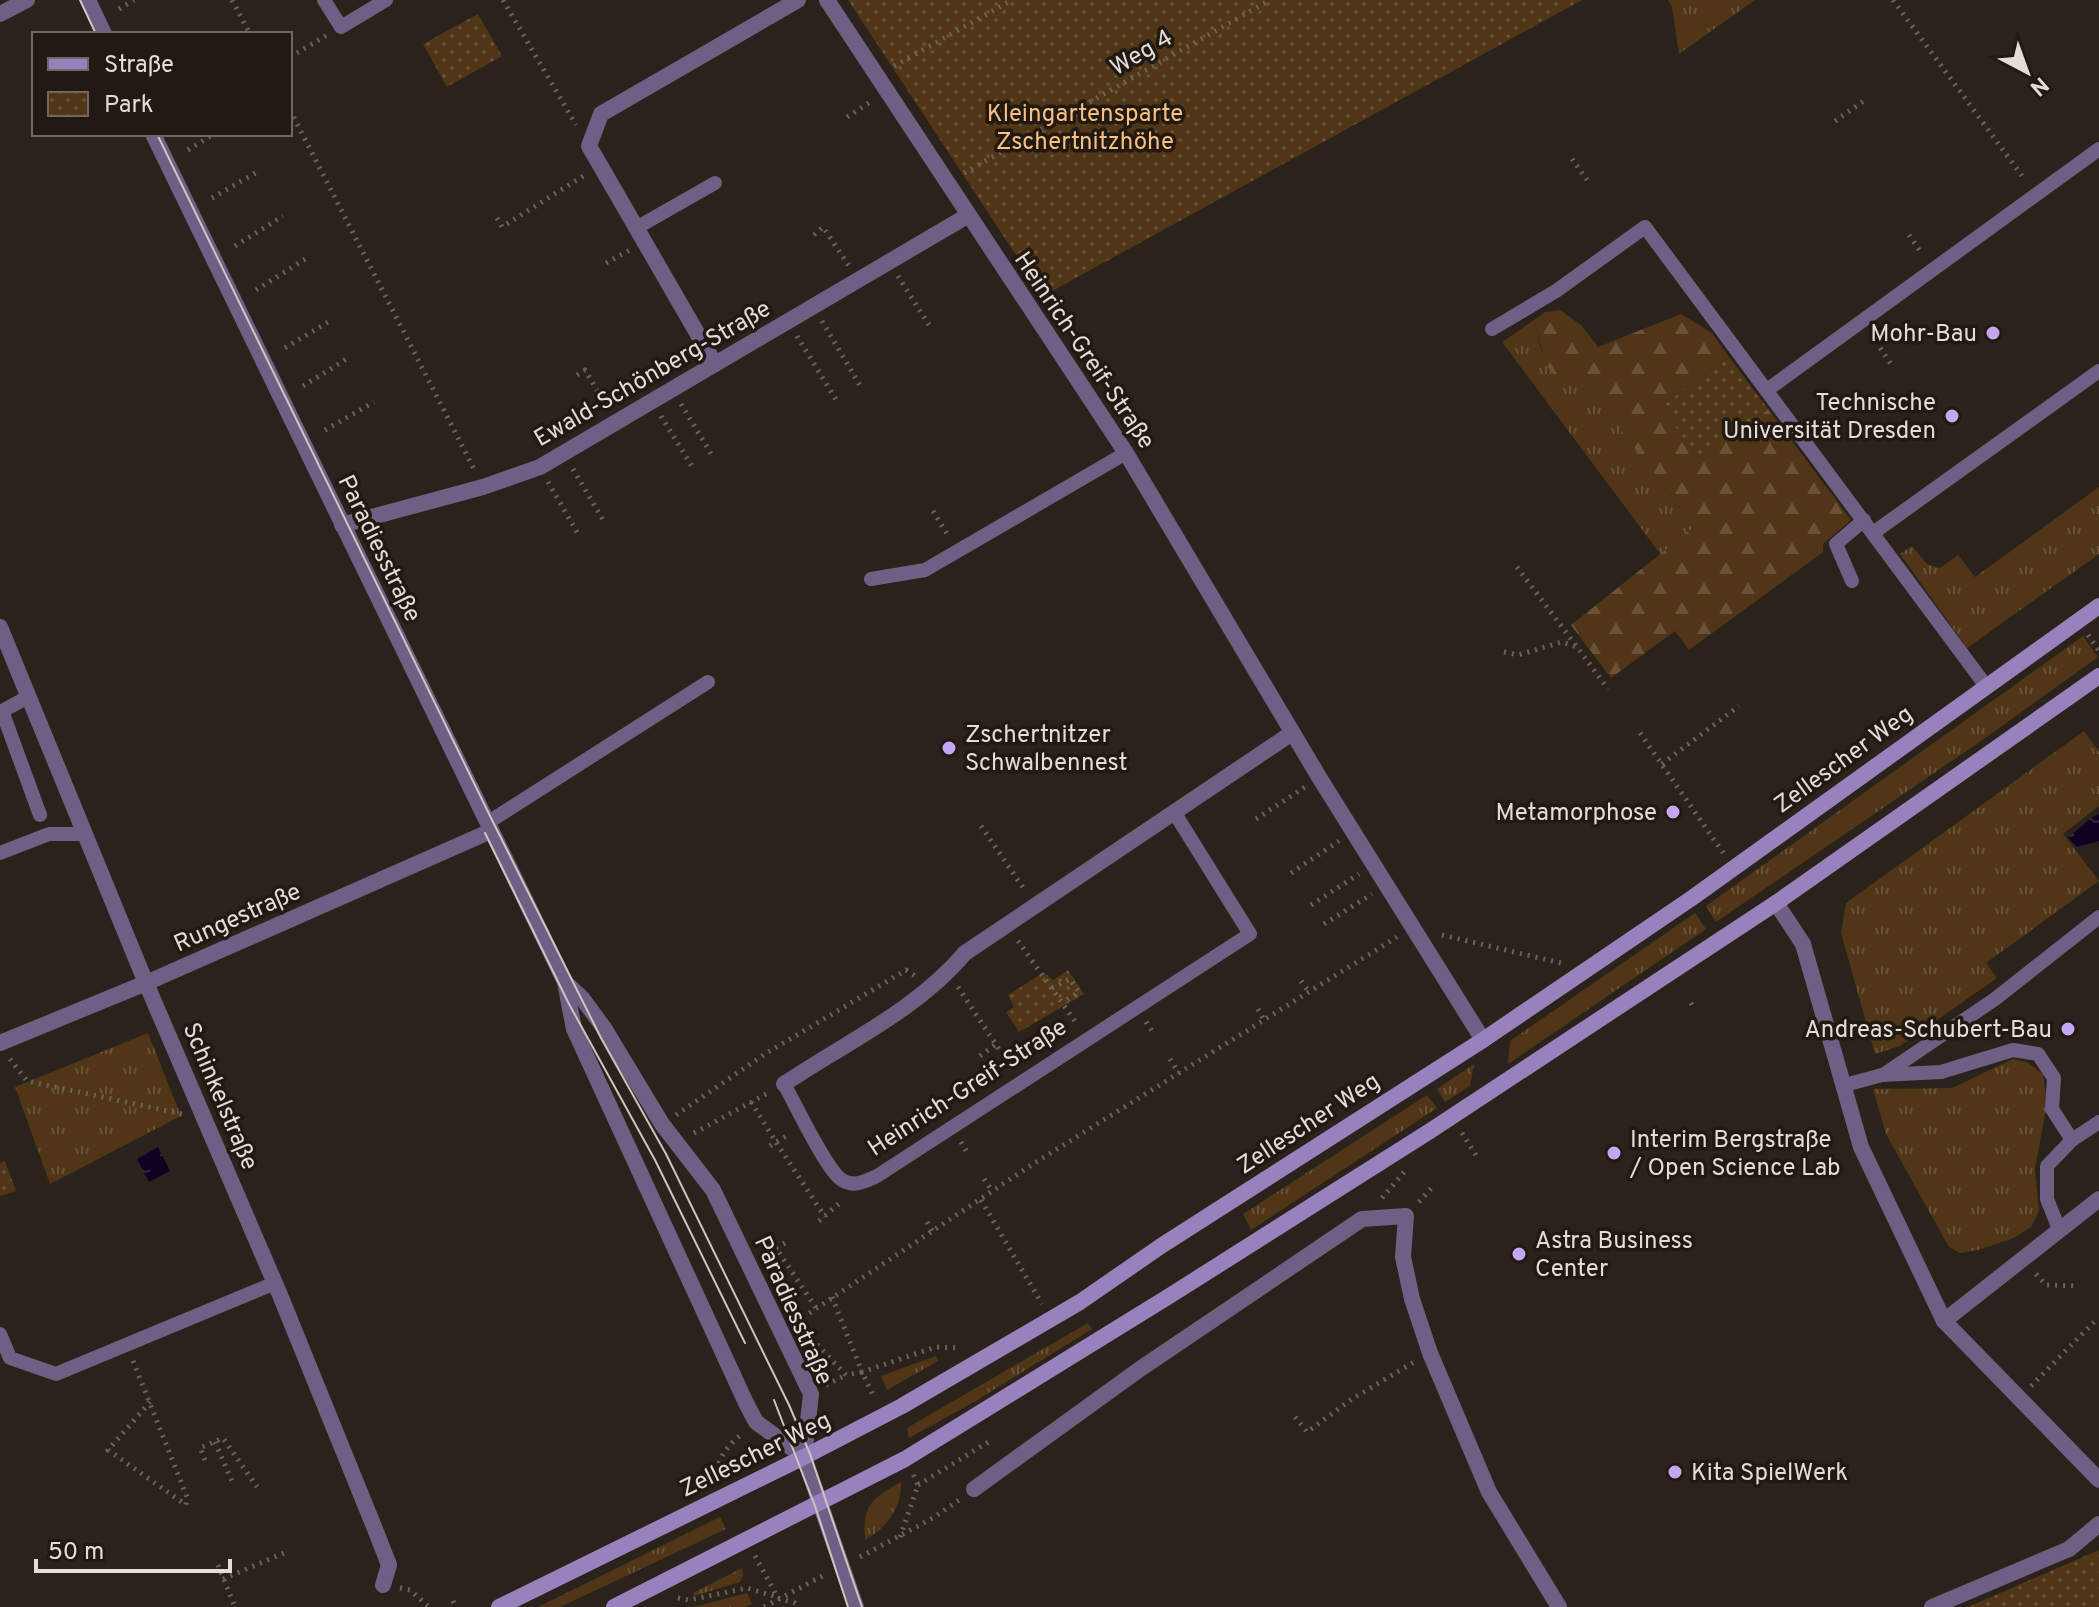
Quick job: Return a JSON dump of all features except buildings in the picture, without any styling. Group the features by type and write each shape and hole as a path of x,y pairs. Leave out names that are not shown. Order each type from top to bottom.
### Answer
{"main road":[{"name":"Zellescher Weg","path":"499,1607 902,1406 1050,1319 1483,1040 1734,868 2099,606"},
{"path":"614,1607 931,1445 1171,1295 1543,1058 1776,903 2099,676"}],"street":[{"path":"0,14 27,0"},
{"path":"88,0 103,32"},
{"path":"715,364 589,146 601,114 798,0"},
{"name":"Heinrich-Greif-Straße","path":"827,0 1126,453 1292,733 1483,1040"},
{"name":"Paradiesstraße","path":"154,136 565,982 604,1028 662,1124 713,1190 811,1394 804,1457 756,1422 574,1029 565,982"},
{"name":"Ewald-Schönberg-Straße","path":"342,525 483,487 540,467 967,216"},
{"name":"Schinkelstraße","path":"0,627 146,983 275,1283 389,1565 383,1585"},
{"name":"Heinrich-Greif-Straße","path":"784,1084 920,998 965,953 1292,733"},
{"name":"Rungestraße","path":"4,1050 489,827"},
{"path":"1776,903 1803,944 1861,1147 1944,1321 2099,1480"},
{"path":"1944,1321 2099,1199"},
{"path":"974,1489 1140,1369 1362,1219 1406,1216 1403,1257 1412,1299 1430,1353 1489,1492 1559,1607"},
{"path":"804,1457 856,1607"},
{"path":"1932,1607 2069,1549 2099,1524"}],"lane":[{"path":"324,0 341,27 386,0"},
{"path":"1767,390 2099,149"},
{"path":"636,228 715,183"},
{"path":"1492,329 1556,291 1645,227 1986,686"},
{"path":"1873,533 2099,371"},
{"path":"871,579 925,570 1126,453"},
{"path":"1852,581 1836,544 1864,520"},
{"path":"489,827 708,682"},
{"path":"28,697 2,711 40,815"},
{"name":"Heinrich-Greif-Straße","path":"784,1084 831,1168 843,1181 859,1184 877,1176 1250,934 1174,812"},
{"path":"0,853 49,834 85,834"},
{"path":"1882,1075 1995,999 2099,917"},
{"path":"1845,1085 1882,1075 1941,1072 2013,1050 2038,1054 2054,1078 2052,1109 2072,1140"},
{"path":"2064,1225 2047,1199 2047,1166 2072,1140 2099,1122"},
{"path":"0,1334 5,1360 56,1374 275,1283"}],"path":[{"path":"119,9 134,0"},
{"path":"232,0 249,32"},
{"path":"503,0 589,146"},
{"path":"876,75 1012,0"},
{"name":"Weg 4","path":"947,183 1270,0"},
{"path":"1893,0 2036,195"},
{"path":"292,56 341,27"},
{"path":"847,117 887,93"},
{"path":"1835,121 1865,100"},
{"path":"292,114 483,487"},
{"path":"188,150 211,136"},
{"path":"1572,159 1587,180"},
{"path":"497,218 502,227 600,166"},
{"path":"212,198 257,172"},
{"path":"235,246 283,216"},
{"path":"814,235 823,227 858,280"},
{"path":"1909,235 1919,249"},
{"path":"256,290 307,258"},
{"path":"889,261 929,325"},
{"path":"813,307 862,389"},
{"path":"788,321 838,403"},
{"path":"1861,321 1891,364 1894,362"},
{"path":"285,348 328,322"},
{"path":"303,386 348,358"},
{"path":"577,375 585,370 616,423"},
{"path":"672,389 713,457"},
{"path":"325,430 374,402"},
{"path":"652,402 693,468"},
{"path":"564,454 603,520"},
{"path":"540,467 578,534"},
{"path":"933,511 958,552"},
{"path":"1517,567 1608,689"},
{"path":"1504,652 1518,655 1562,642 1577,647"},
{"path":"1662,764 1739,706"},
{"path":"1640,733 1734,868"},
{"path":"1256,819 1319,777"},
{"path":"981,826 1036,906"},
{"path":"1291,873 1353,832"},
{"path":"1311,905 1373,865"},
{"path":"1324,924 1386,885"},
{"path":"1007,925 1087,1038"},
{"path":"795,1322 1033,1164 1221,1046 1309,992 1416,933 1430,932 1584,970"},
{"path":"662,1124 765,1054 906,970 932,987"},
{"path":"948,973 1020,1082"},
{"path":"1052,988 1070,979 1079,992 1062,1003"},
{"path":"1301,981 1309,992"},
{"path":"1691,1003 1695,1010"},
{"path":"1258,1009 1264,1020"},
{"path":"1215,1037 1221,1046"},
{"path":"980,1056 995,1045"},
{"path":"4,1050 27,1081 179,1113 206,1122"},
{"path":"1170,1059 1179,1073"},
{"path":"1158,1073 1164,1082"},
{"path":"679,1148 694,1133 751,1102 773,1144 825,1217"},
{"path":"1113,1102 1118,1111"},
{"path":"773,1144 806,1123"},
{"path":"1069,1130 1075,1138"},
{"path":"1028,1157 1033,1164"},
{"path":"984,1179 992,1191"},
{"path":"972,1194 1050,1319"},
{"path":"927,1222 933,1232"},
{"path":"785,1243 776,1248 816,1308"},
{"path":"883,1250 889,1260"},
{"path":"783,1260 792,1254"},
{"path":"2022,1259 2046,1285 2079,1286"},
{"path":"832,1297 862,1372 936,1347 997,1350"},
{"path":"2018,1398 2094,1322"},
{"path":"127,1345 150,1402 187,1497 186,1505 108,1450 150,1402"},
{"path":"1295,1417 1307,1432 1350,1397 1430,1353"},
{"path":"205,1460 200,1448 223,1438 257,1487"},
{"path":"918,1485 990,1441"},
{"path":"215,1442 234,1486"},
{"path":"900,1537 974,1489"},
{"path":"223,1579 284,1553"},
{"path":"218,1565 235,1607"},
{"path":"383,1585 410,1590 429,1607"},
{"path":"646,1593 689,1600 747,1588 778,1598 764,1607"}],"green space":[{"name":"Kleingartensparte Zschertnitzhöhe","path":"848,0 1582,0 1043,296"},
{"path":"1668,0 1755,0 1679,54 1672,7"},
{"path":"478,14 502,56 447,87 423,44"},
{"path":"1560,310 1581,325 1598,347 1681,314 1712,333 1729,357 1661,406 1698,458 1768,409 1851,520 1823,544 1823,552 1689,650 1675,631 1611,678 1571,625 1694,527 1584,380 1560,382 1546,365 1534,320 1545,312"},
{"path":"1534,320 1542,352 1584,380 1694,527 1661,555 1502,342"},
{"path":"1729,357 1768,409 1698,459 1661,406"},
{"path":"2099,487 2099,554 1967,648 1900,554 1912,546 1927,564 1940,568 1958,555 1975,577"},
{"path":"2083,636 2098,657 1716,922 1706,906"},
{"path":"2084,731 2099,752 2099,806 2063,834 2099,881 1986,963 1997,978 1900,1046 1875,1054 1841,933 1846,903"},
{"path":"1695,913 1706,929 1508,1064 1510,1041"},
{"path":"1068,970 1084,994 1019,1032 1006,1012 1014,1007 1008,995 1044,972 1053,980"},
{"path":"148,1033 181,1116 50,1184 15,1087"},
{"path":"2013,1059 2027,1062 2043,1074 2047,1104 2035,1168 2039,1211 2031,1227 2014,1238 1960,1253 1949,1247 1886,1134 1873,1089 1952,1088"},
{"path":"1474,1064 1470,1086 1445,1102 1437,1089"},
{"path":"1427,1095 1437,1108 1251,1230 1243,1214"},
{"path":"5,1161 16,1191 0,1196 0,1163"},
{"path":"1088,1323 1092,1329 909,1438 907,1428"},
{"path":"936,1356 938,1361 887,1390 881,1376"},
{"path":"901,1482 896,1509 880,1530 865,1540 865,1519 871,1504"},
{"path":"720,1517 726,1529 560,1607 538,1607"},
{"path":"2099,1550 2099,1607 1968,1607"},
{"path":"742,1568 740,1582 694,1596 693,1593"},
{"path":"747,1593 752,1604 745,1607 693,1607"}],"water":[{"path":"2099,814 2099,841 2077,847 2068,838"},
{"path":"158,1147 170,1171 149,1182 137,1159"}],"tram line":[{"path":"80,0 95,32"},
{"path":"158,136 492,820 601,1038 666,1154 789,1405 810,1454 862,1607"},
{"path":"485,833 569,1004 655,1160 745,1343"},
{"path":"774,1400 815,1506 848,1607"}],"place":[{"name":"Mohr-Bau","path":"1993,333"},
{"name":"Technische Universität Dresden","path":"1952,416"},
{"name":"Zschertnitzer Schwalbennest","path":"949,748"},
{"name":"Metamorphose","path":"1673,812"},
{"name":"Andreas-Schubert-Bau","path":"2068,1029"},
{"name":"Interim Bergstraße / Open Science Lab","path":"1614,1153"},
{"name":"Astra Business Center","path":"1519,1254"},
{"name":"Kita SpielWerk","path":"1675,1472"}]}
